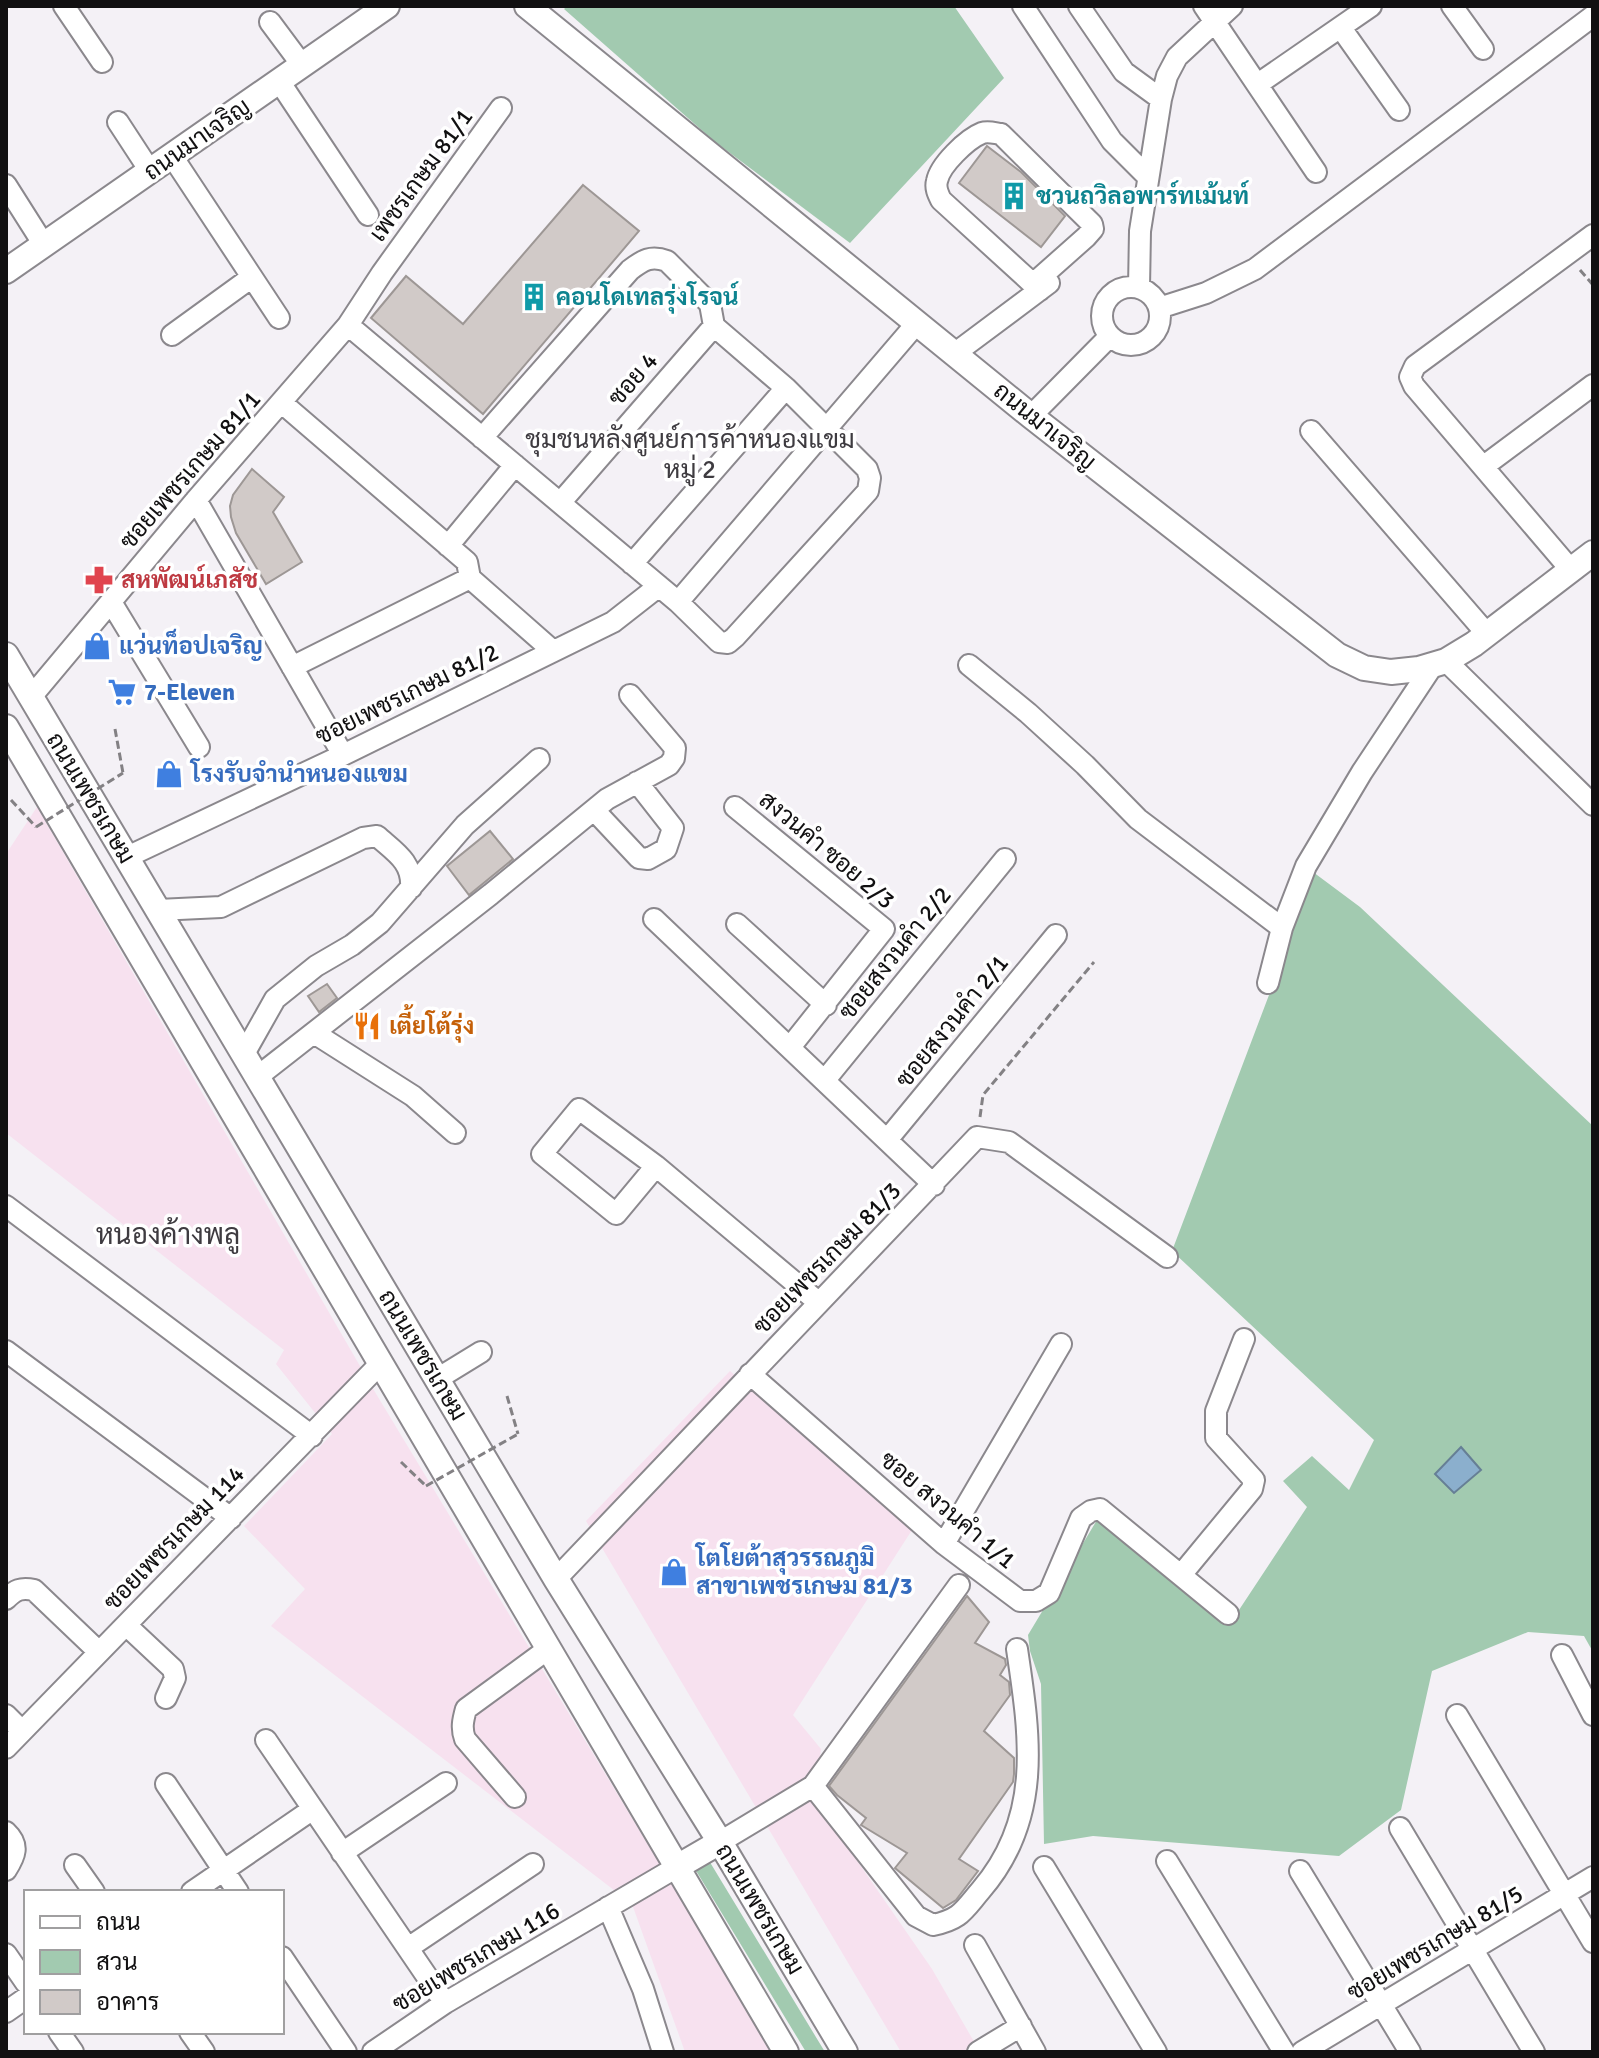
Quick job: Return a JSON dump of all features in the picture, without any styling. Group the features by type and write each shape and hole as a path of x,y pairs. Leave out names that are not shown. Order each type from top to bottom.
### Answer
{"main road":[{"name":"ถนนมาเจริญ","path":"6,271 387,6"},
{"name":"ถนนมาเจริญ","path":"527,6 1031,416 1337,655 1364,668 1391,672 1440,663 1487,634 1593,553"},
{"name":"ถนนเพชรเกษม","path":"6,655 556,1579 720,1842 845,2052"},
{"name":"ถนนเพชรเกษม","path":"6,727 786,2052"},
{"path":"677,1867 720,1842"}],"street":[{"path":"64,6 102,62"},
{"path":"1023,6 1112,141 1148,177"},
{"path":"1079,6 1124,72 1161,99"},
{"path":"1139,288 1140,231 1167,76 1209,13 1232,6"},
{"path":"1258,84 1371,6"},
{"path":"1452,6 1483,49"},
{"path":"1209,13 1316,172"},
{"path":"1159,308 1206,293 1255,269 1593,16"},
{"path":"270,22 302,65"},
{"path":"1341,28 1399,110"},
{"path":"279,81 368,215"},
{"name":"เพชรเกษม 81/1","path":"382,273 501,108"},
{"path":"118,122 150,171"},
{"path":"986,131 1001,134 1092,224 1093,229 1086,237 1036,287 941,200 936,191 937,179 945,165 973,137 986,131"},
{"path":"172,156 279,318"},
{"path":"6,185 44,245"},
{"path":"1571,570 1414,386 1410,377 1415,366 1593,235"},
{"path":"954,354 1036,287 1100,243"},
{"path":"348,325 482,438 515,465 632,564 678,602 719,642 728,643 868,491 870,478 867,469 827,427 714,326 710,304 667,261 649,258 630,270 482,438"},
{"name":"ซอยเพชรเกษม 81/1","path":"31,697 348,325 382,273"},
{"path":"172,335 252,277"},
{"path":"1139,288 1148,292 1159,308 1158,327 1145,341 1127,345 1110,336 1102,319 1106,301 1120,289 1139,288"},
{"path":"678,602 917,323"},
{"name":"ซอย 4","path":"560,503 714,326"},
{"path":"1031,416 1110,336"},
{"path":"1484,466 1593,385"},
{"path":"632,564 786,388"},
{"path":"282,403 467,562 470,578 553,651"},
{"path":"1311,431 1487,634"},
{"path":"448,546 515,465"},
{"path":"196,500 343,755"},
{"path":"292,667 470,578"},
{"name":"ซอยเพชรเกษม 81/2","path":"127,857 613,622 659,586"},
{"path":"111,602 199,747"},
{"path":"1268,983 1282,928 1306,866 1362,772 1440,663 1593,805"},
{"path":"969,665 1040,723 1138,819 1282,928"},
{"path":"257,1077 594,810 669,765 675,748 630,695"},
{"path":"244,1054 275,999 316,966 352,945 380,923 465,825 539,759"},
{"path":"594,810 639,858 648,859 666,849 673,828 637,782"},
{"name":"สงวนคำ ซอย 2/3","path":"735,807 884,929 791,1046"},
{"path":"158,910 221,907 363,838 377,836 408,864 412,875 411,888"},
{"name":"ซอยสงวนคำ 2/2","path":"825,1080 1005,859"},
{"path":"654,919 934,1185"},
{"path":"737,924 826,1005"},
{"name":"ซอยสงวนคำ 2/1","path":"887,1140 1056,935"},
{"path":"314,1033 413,1096 455,1133"},
{"path":"656,1166 616,1214 542,1154 579,1109 656,1166 818,1302"},
{"path":"977,1137 1009,1142 1167,1257"},
{"name":"ซอยเพชรเกษม 81/3","path":"556,1579 977,1137"},
{"path":"6,1206 312,1436"},
{"path":"1228,1614 1181,1575 1252,1489 1254,1480 1247,1469 1216,1438 1216,1411 1244,1339"},
{"path":"944,1544 1061,1344"},
{"path":"6,1351 231,1518"},
{"path":"437,1379 481,1352"},
{"name":"ซอยเพชรเกษม 114","path":"6,1748 380,1364"},
{"name":"ซอย สงวนคำ 1/1","path":"750,1374 944,1544 1020,1601 1036,1601 1049,1593 1081,1518 1100,1509 1181,1575"},
{"path":"720,1842 813,1786 959,1585"},
{"path":"6,1599 15,1590 34,1590 99,1652"},
{"path":"126,1625 173,1669 175,1678 166,1698"},
{"path":"515,1797 465,1739 463,1718 466,1709 548,1649"},
{"path":"813,1786 916,1916 933,1925 955,1920 1000,1868 1012,1844 1025,1802 1026,1707 1017,1649"},
{"path":"1562,1655 1593,1715"},
{"path":"6,1715 22,1731"},
{"path":"1457,1715 1593,1942"},
{"path":"266,1740 445,2003"},
{"path":"342,1853 446,1783"},
{"path":"166,1784 237,1890"},
{"path":"195,1890 313,1809"},
{"path":"1400,1828 1534,2052"},
{"path":"6,1832 15,1844 16,1856 6,1870"},
{"path":"1167,1861 1284,2052"},
{"path":"408,1948 533,1864"},
{"path":"75,1865 93,1890"},
{"name":"ซอยเพชรเกษม 116","path":"373,2052 445,2003 677,1867"},
{"path":"1044,1867 1156,2052"},
{"path":"1300,1871 1410,2052"},
{"name":"ซอยเพชรเกษม 81/5","path":"1302,2052 1593,1877"},
{"path":"608,1907 643,1989 663,2052"},
{"path":"975,1945 1035,2052"},
{"path":"6,1954 24,1980"},
{"path":"284,1960 346,2052"},
{"path":"6,2012 24,1999"},
{"path":"978,2052 1021,2026"},
{"path":"60,2034 73,2052"},
{"path":"191,2034 204,2052"}],"path":[{"path":"11,800 36,827 123,773 115,729"},
{"path":"977,1137 983,1095 1094,962"},
{"path":"401,1462 426,1486 518,1434 507,1396"}],"shaded area":[{"path":"37,807 375,1392 773,2052 685,2052 632,1904 271,1626 305,1589 244,1526 332,1434 276,1364 284,1350 6,1133 6,854"},
{"path":"730,1371 912,1530 793,1715 821,1749 815,1800 932,1969 980,2052 901,2052 586,1521"}],"green space":[{"path":"567,6 954,6 1004,78 850,243 714,141 564,9"},
{"path":"1313,872 1360,907 1593,1126 1593,1652 1584,1636 1528,1632 1432,1671 1401,1810 1339,1856 1093,1836 1044,1844 1041,1684 1028,1635 1097,1520 1237,1613 1307,1507 1283,1481 1312,1456 1349,1490 1374,1440 1172,1251"},
{"path":"708,1859 825,2052 806,2052 695,1869"}],"water":[{"path":"1461,1447 1481,1470 1454,1493 1435,1474"}],"building":[{"name":"ชวนถวิลอพาร์ทเม้นท์","path":"987,146 1021,172 1065,216 1041,247 959,183"},
{"name":"คอนโดเทลรุ่งโรจน์","path":"583,185 639,231 483,414 371,318 406,276 463,324"},
{"path":"252,469 284,497 273,512 302,562 266,584 236,533 231,517 233,495"},
{"path":"490,831 513,859 469,895 447,866"},
{"path":"327,984 337,998 319,1012 308,996"},
{"path":"967,1596 989,1622 975,1643 1005,1659 1006,1665 1000,1675 1009,1682 1010,1695 984,1731 1014,1758 1014,1774 1013,1782 959,1859 978,1871 956,1900 943,1908 895,1868 907,1853 861,1825 866,1818 829,1786"}],"place":[{"name":"ชวนถวิลอพาร์ทเม้นท์","path":"1014,196"},
{"name":"คอนโดเทลรุ่งโรจน์","path":"534,297"},
{"name":"สหพัฒน์เภสัช","path":"99,580"},
{"name":"แว่นท็อปเจริญ","path":"97,646"},
{"name":"7-Eleven","path":"122,692"},
{"name":"โรงรับจำนำหนองแขม","path":"169,774"},
{"name":"เตี้ยโต้รุ่ง","path":"367,1026"},
{"name":"โตโยต้าสุวรรณภูมิ สาขาเพชรเกษม 81/3","path":"674,1572"}],"district":[{"name":"ชุมชนหลังศูนย์การค้าหนองแขม หมู่ 2","path":"690,454"},
{"name":"หนองค้างพลู","path":"168,1234"}]}
